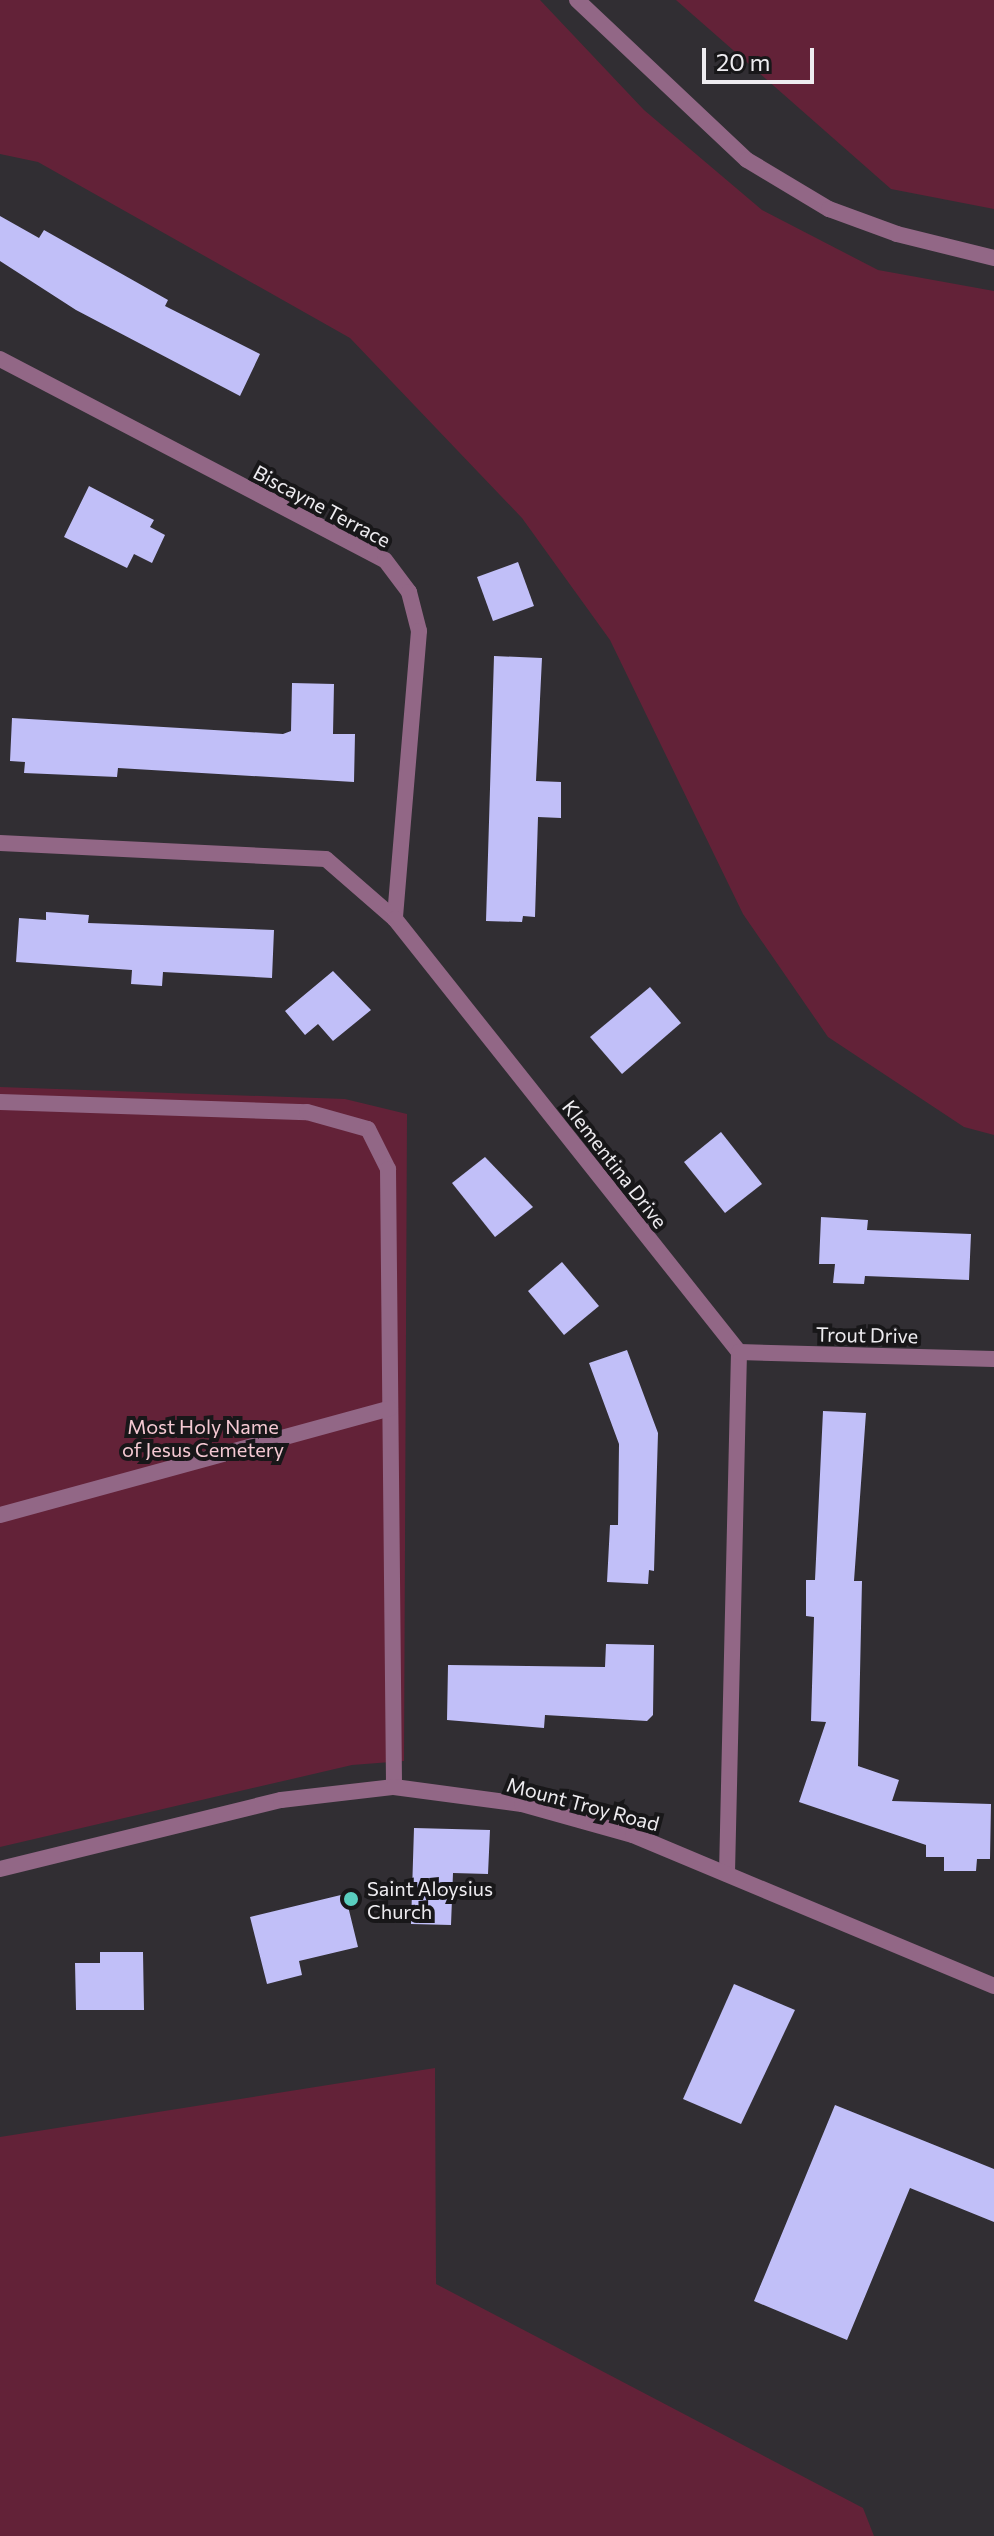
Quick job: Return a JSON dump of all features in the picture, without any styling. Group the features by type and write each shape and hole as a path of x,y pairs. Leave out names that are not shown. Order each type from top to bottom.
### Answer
{"street":[{"path":"577,0 747,160 829,209 897,234 994,258"},
{"name":"Biscayne Terrace","path":"0,359 385,560 409,592 419,631 395,919"},
{"name":"Klementina Drive","path":"0,843 326,859 395,919 739,1352"},
{"path":"0,1102 307,1112 368,1129 388,1169 394,1787"},
{"path":"727,1874 739,1352"},
{"name":"Trout Drive","path":"739,1352 994,1359"},
{"path":"0,1515 390,1408"},
{"name":"Mount Troy Road","path":"0,1869 281,1800 394,1787 522,1804 633,1835 994,1986"}],"green space":[{"path":"0,0 540,0 644,110 762,210 878,270 994,291 994,1135 964,1127 828,1037 743,914 610,640 522,518 350,338 38,162 0,154"},
{"path":"676,0 994,0 994,209 891,189"},
{"name":"Most Holy Name of Jesus Cemetery","path":"0,1087 345,1099 407,1114 404,1761 352,1765 0,1847"},
{"path":"435,2068 436,2284 863,2508 874,2536 0,2536 0,2137"}],"building":[{"path":"0,216 39,238 44,230 168,300 165,306 260,354 240,396 76,310 0,261"},
{"path":"89,486 154,520 150,527 165,535 152,563 134,554 127,568 64,537"},
{"path":"518,562 534,606 493,621 477,577"},
{"path":"494,656 542,658 536,781 561,782 561,818 538,817 535,917 523,916 522,922 486,921"},
{"path":"292,683 334,684 333,734 355,734 354,782 118,768 117,777 24,773 25,762 10,761 12,718 283,734 291,731"},
{"path":"46,912 89,915 88,923 274,930 272,978 163,972 162,986 131,984 132,970 16,962 19,918 46,920"},
{"path":"333,971 371,1010 333,1041 318,1024 305,1035 285,1011"},
{"path":"650,987 681,1023 622,1074 590,1037"},
{"path":"721,1132 762,1184 725,1213 684,1162"},
{"path":"485,1157 533,1207 495,1237 452,1183"},
{"path":"821,1217 868,1220 867,1230 971,1234 969,1280 865,1276 864,1284 833,1283 835,1264 819,1264"},
{"path":"562,1262 599,1306 564,1335 528,1291"},
{"path":"627,1350 658,1433 654,1571 649,1570 648,1584 607,1582 610,1525 618,1525 619,1444 589,1363"},
{"path":"823,1411 866,1413 854,1581 862,1581 858,1766 899,1780 892,1801 991,1804 990,1859 977,1859 976,1871 944,1871 944,1857 926,1857 926,1845 799,1802 826,1722 811,1721 814,1617 806,1616 806,1580 815,1580"},
{"path":"606,1644 654,1645 653,1715 647,1721 545,1715 544,1728 447,1720 448,1665 605,1667"},
{"path":"414,1828 490,1830 488,1874 453,1873 451,1925 411,1924"},
{"path":"345,1894 358,1947 299,1961 302,1975 267,1984 250,1917"},
{"path":"100,1952 143,1952 144,2010 76,2010 75,1963 100,1963"},
{"path":"734,1984 795,2010 741,2124 683,2099"},
{"path":"835,2105 994,2169 994,2222 910,2188 847,2340 754,2301"}],"place":[{"name":"Saint Aloysius Church","path":"351,1899"}]}
